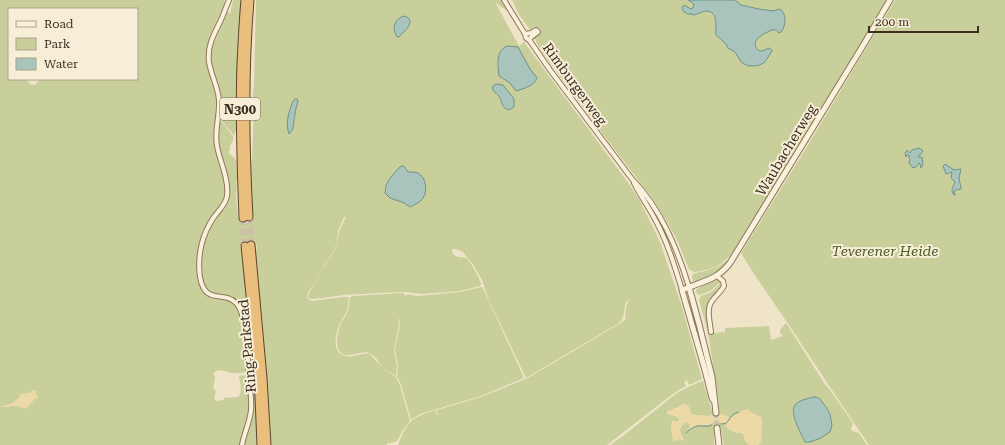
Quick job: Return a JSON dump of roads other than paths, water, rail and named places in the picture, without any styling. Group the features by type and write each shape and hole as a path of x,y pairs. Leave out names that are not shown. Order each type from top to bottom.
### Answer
{"highway":[{"name":"N300","path":"245,0 240,101 241,169 246,218 245,102 250,0"},
{"name":"Ring Parkstad","path":"261,445 258,373 248,246 263,378 267,445"}],"street":[{"path":"229,0 212,39 208,57 210,70 219,96 216,138 226,184 227,196 225,202 209,225 204,236 200,250 199,262 200,278 204,289 211,294 235,301 239,306 244,321 251,405 250,417 242,445"},
{"name":"Rimburgerweg","path":"504,0 526,38 530,40 550,70 651,202 678,254 689,287"},
{"name":"Waubacherweg","path":"682,290 717,276 730,263 890,0"},
{"path":"525,34 537,31 530,38 530,40"},
{"name":"Rimburgerweg","path":"632,179 664,237 682,290"},
{"path":"710,332 709,306 724,286 722,281 717,276"},
{"path":"689,287 700,324 712,377 716,413"},
{"path":"682,290 714,401"},
{"path":"717,428 719,445"}],"water":[{"path":"688,0 735,0 741,5 759,9 773,11 780,9 785,17 784,27 779,33 776,30 772,30 758,38 755,45 758,50 761,51 769,48 772,51 765,62 760,65 748,66 741,62 735,52 728,48 726,44 716,35 715,17 711,12 705,11 694,15 683,11 682,7 684,5 691,9 693,8 694,4"},
{"path":"406,16 410,20 409,25 399,37 397,37 394,30 395,24 399,18"},
{"path":"507,46 518,47 530,69 537,78 536,81 526,88 516,91 510,83 499,76 499,55 503,48"},
{"path":"496,84 503,85 514,99 514,107 509,110 504,107 500,97 493,90 492,87"},
{"path":"295,99 298,101 293,128 289,134 287,126 288,117"},
{"path":"919,148 923,151 918,157 922,157 923,165 921,168 919,163 913,168 909,163 909,155 906,157 905,153 907,150 910,153 912,150"},
{"path":"945,164 954,170 961,169 959,178 961,189 954,191 955,195 952,192 955,182 951,178 952,172 946,174 943,166"},
{"path":"401,166 404,166 408,172 418,173 421,175 426,188 425,195 422,199 410,207 390,198 385,193 388,181"},
{"path":"813,397 820,399 826,407 830,414 832,425 830,432 821,438 810,442 805,442 793,413 795,405 803,400"}],"waterway":[{"path":"721,424 726,423 732,415 738,412"},
{"path":"686,433 695,427 712,425"}],"tunnel":[{"path":"249,217 251,245"},
{"path":"243,218 245,246"},
{"path":"716,413 717,428"}],"park label":[{"name":"Teverener Heide","path":"885,251"}]}
